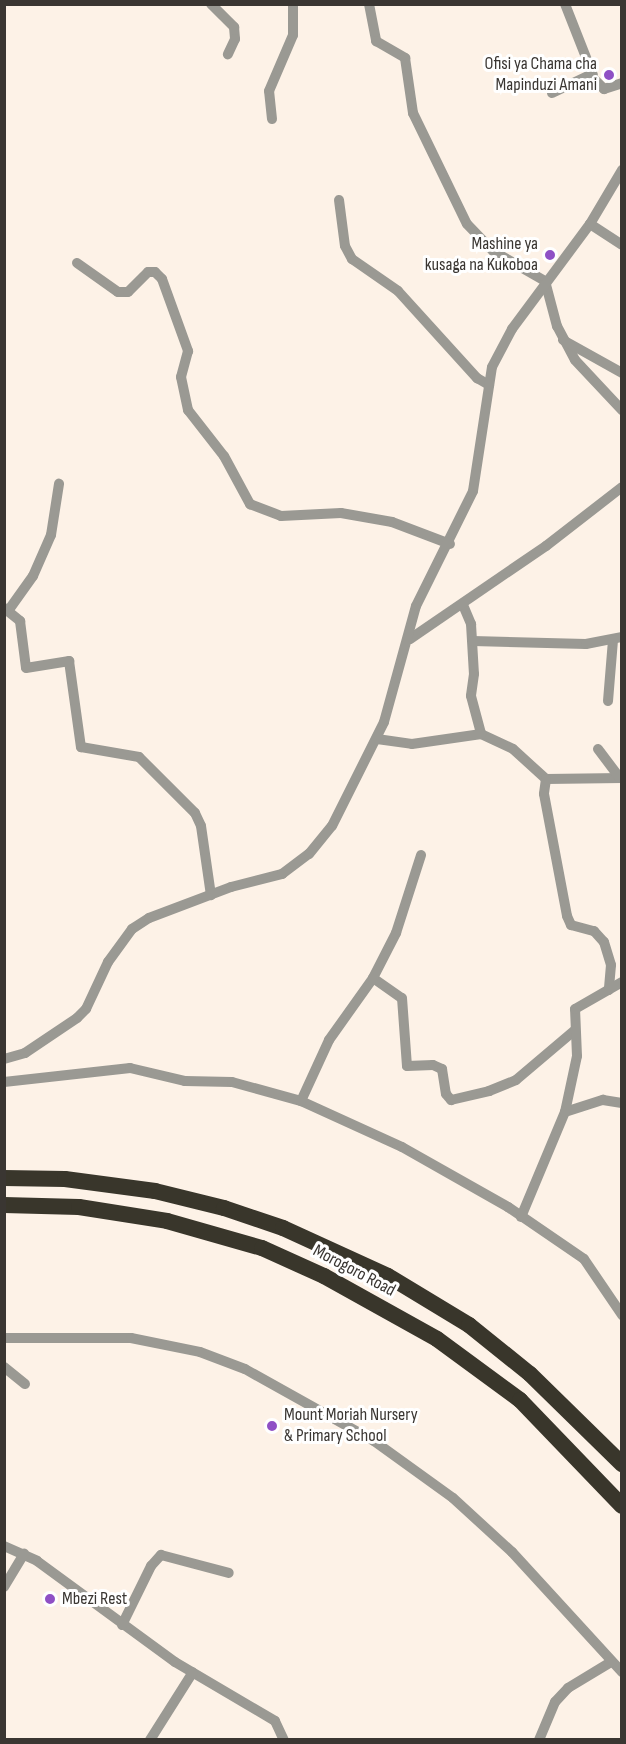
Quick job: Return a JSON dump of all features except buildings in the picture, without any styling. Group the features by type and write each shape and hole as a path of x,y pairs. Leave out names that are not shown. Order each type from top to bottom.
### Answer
{"highway":[{"name":"Morogoro Road","path":"4,1178 65,1179 155,1191 224,1208 283,1228 388,1276 469,1325 530,1374 621,1464"},
{"name":"Morogoro Road","path":"4,1205 79,1207 167,1221 262,1248 324,1276 437,1339 520,1400 621,1506"}],"street":[{"path":"211,4 234,27 235,39 228,54"},
{"path":"272,119 269,91 293,35 292,4"},
{"path":"369,4 376,41 405,58 413,113 468,224 493,251 545,281 563,340 584,371 621,410"},
{"path":"565,4 593,75 604,89 621,83"},
{"path":"552,93 593,75"},
{"path":"4,1059 25,1053 77,1018 86,1009 108,962 132,929 149,918 211,895 282,874 309,854 332,826 377,739 410,639 417,606 450,544 477,475 489,385 500,351 545,281 590,224 621,170"},
{"path":"339,200 345,246 352,259 398,291 477,378 489,385"},
{"path":"590,224 621,245"},
{"path":"77,263 118,292 128,292 148,272 155,272 162,279 188,351 181,377 188,410 220,451 250,504 281,516 341,513 392,522 450,544"},
{"path":"563,340 621,374"},
{"path":"59,484 51,535 33,576 6,610 18,618 22,629 26,668 69,662 81,747 138,757 195,813 201,826 211,895"},
{"path":"410,639 463,605 621,487"},
{"path":"463,605 471,621 473,642 471,696 481,734"},
{"path":"473,642 586,644 617,639 608,700"},
{"path":"377,739 412,744 481,734 513,749 546,779 621,778"},
{"path":"598,749 621,778"},
{"path":"546,779 544,794 567,916 571,925 594,931 604,942 611,965 609,990"},
{"path":"301,1101 329,1040 373,978 396,933 421,855"},
{"path":"373,978 402,998 406,1066 433,1065 442,1069 446,1094 452,1100 489,1091 516,1080 575,1030"},
{"path":"521,1217 565,1112 577,1056 575,1009 621,982"},
{"path":"4,1082 130,1068 185,1082 232,1082 301,1101 402,1147 521,1217 584,1259 621,1315"},
{"path":"565,1112 603,1100 621,1103"},
{"path":"4,1338 130,1338 200,1352 245,1369 374,1441 453,1498 512,1552 621,1672"},
{"path":"4,1367 24,1384"},
{"path":"4,1545 24,1554 122,1625 193,1672 275,1721 284,1740"},
{"path":"4,1587 24,1554"},
{"path":"122,1625 151,1566 161,1555 229,1573"},
{"path":"539,1740 555,1702 568,1688 611,1662"},
{"path":"150,1740 193,1672"}],"place":[{"name":"Ofisi ya Chama cha Mapinduzi Amani","path":"609,75"},
{"name":"Mashine ya kusaga na Kukoboa","path":"550,255"},
{"name":"Mount Moriah Nursery & Primary School","path":"272,1426"},
{"name":"Mbezi Rest","path":"50,1599"}]}
